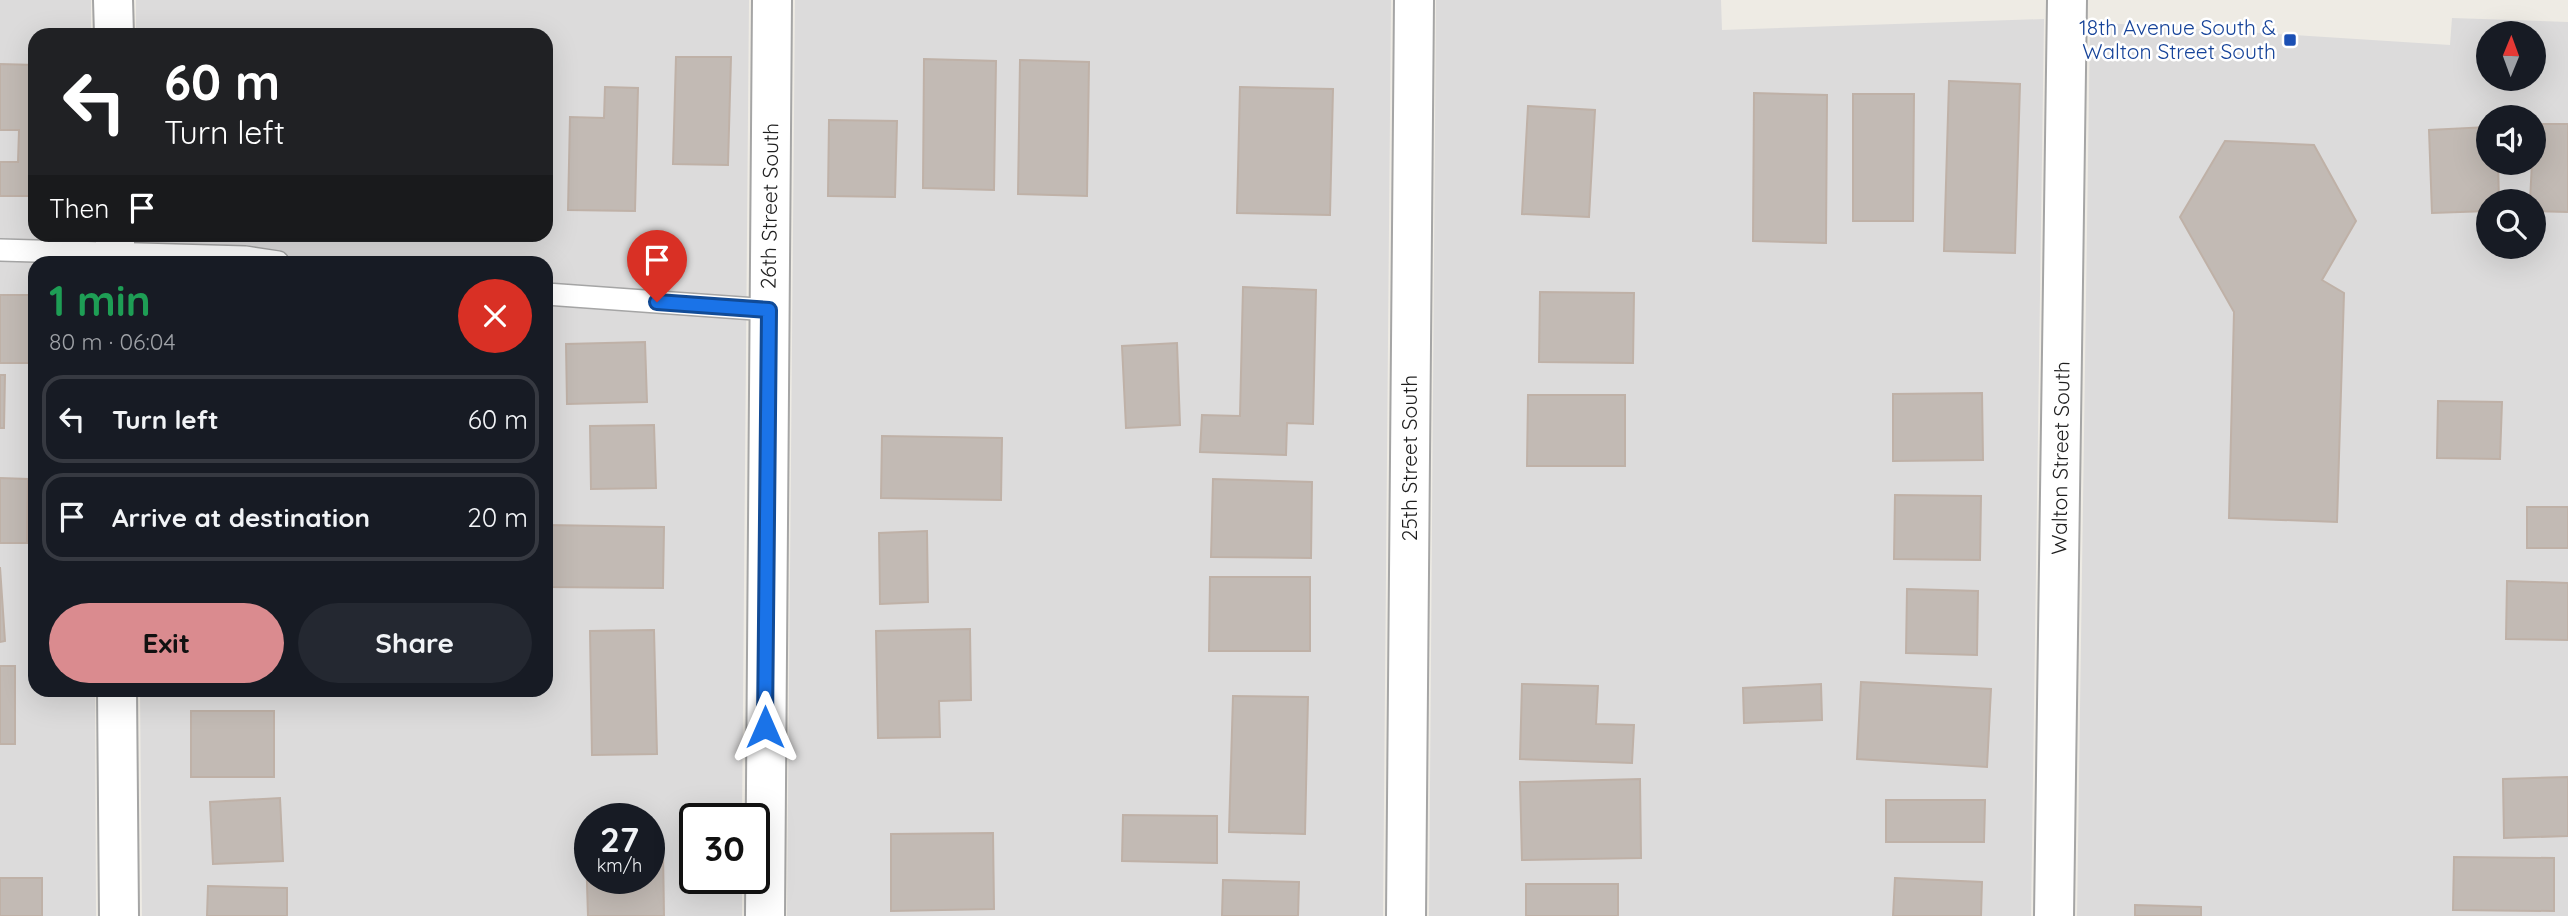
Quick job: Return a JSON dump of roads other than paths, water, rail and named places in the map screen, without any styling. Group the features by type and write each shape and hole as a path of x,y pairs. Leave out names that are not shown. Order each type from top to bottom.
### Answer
{"street":[{"path":"113,0 114,28"},
{"name":"26th Street South","path":"765,916 772,0"},
{"name":"25th Street South","path":"1406,916 1414,0"},
{"name":"Walton Street South","path":"2054,916 2067,0"},
{"path":"117,697 119,916"}],"lane":[{"path":"0,250 115,249 229,256"},
{"path":"553,295 769,310"}],"place":[{"name":"18th Avenue South & Walton Street South","path":"2290,40"}]}
